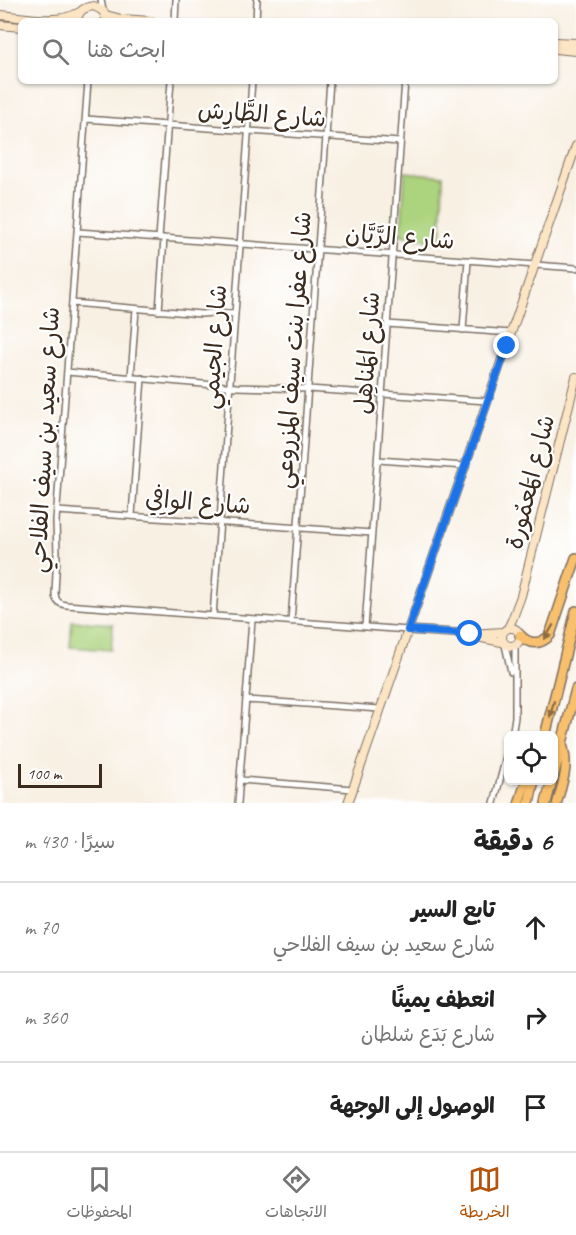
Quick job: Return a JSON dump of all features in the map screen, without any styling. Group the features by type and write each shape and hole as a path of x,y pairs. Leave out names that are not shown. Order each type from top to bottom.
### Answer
{"highway":[{"path":"519,633 525,641 533,643 540,643 548,638 576,558"},
{"path":"546,731 576,611"},
{"path":"558,756 576,689"},
{"path":"529,803 533,785"},
{"path":"546,803 551,785"}],"main road":[{"path":"557,803 566,766 565,752 561,743"},
{"path":"519,803 524,785"}],"street":[{"path":"101,0 105,16"},
{"path":"175,18 176,0"},
{"path":"256,18 257,0"},
{"path":"64,18 80,12 89,3 105,16"},
{"path":"78,18 80,12"},
{"path":"0,15 44,18"},
{"path":"0,25 18,27"},
{"path":"558,42 576,43"},
{"path":"558,49 576,51"},
{"name":"شارع سعيد بن سيف الفلاحي","path":"88,84 56,527 56,600 66,605 252,620 470,634 505,630"},
{"path":"159,311 171,84"},
{"name":"شارع الجيمي","path":"213,616 252,84"},
{"name":"شارع عفرا بنت سيف المزروعي","path":"291,622 330,84"},
{"name":"شارع المَناهِل","path":"365,627 405,84"},
{"name":"شارع الطَّارِش","path":"86,119 400,142"},
{"path":"348,803 576,146"},
{"name":"شارع الرَّيَّان","path":"78,232 576,268"},
{"path":"463,330 468,260"},
{"path":"72,303 201,314 235,314"},
{"path":"131,377 136,309"},
{"path":"387,324 511,333"},
{"path":"67,372 229,386 487,401"},
{"name":"شارع المَعمُورة","path":"519,633 517,622 521,596 576,377"},
{"path":"132,515 142,378"},
{"path":"378,460 465,466"},
{"name":"شارع الوافِي","path":"57,511 372,533"},
{"name":"شارع المَعمُورة","path":"505,630 512,620 521,596"},
{"path":"238,803 252,620"},
{"path":"513,731 515,717 515,645 518,643 519,633 515,629 505,630 501,635 514,676"},
{"name":"شارع سعيد بن سيف الفلاحي","path":"470,634 504,643"},
{"path":"504,643 515,645"},
{"path":"246,700 380,709"},
{"path":"494,803 504,764"},
{"path":"240,780 353,789"}],"green space":[{"path":"405,172 443,176 441,243 401,235"},
{"path":"72,621 113,624 111,650 70,647"}],"route":[{"path":"470,634 408,630 507,346"}]}
